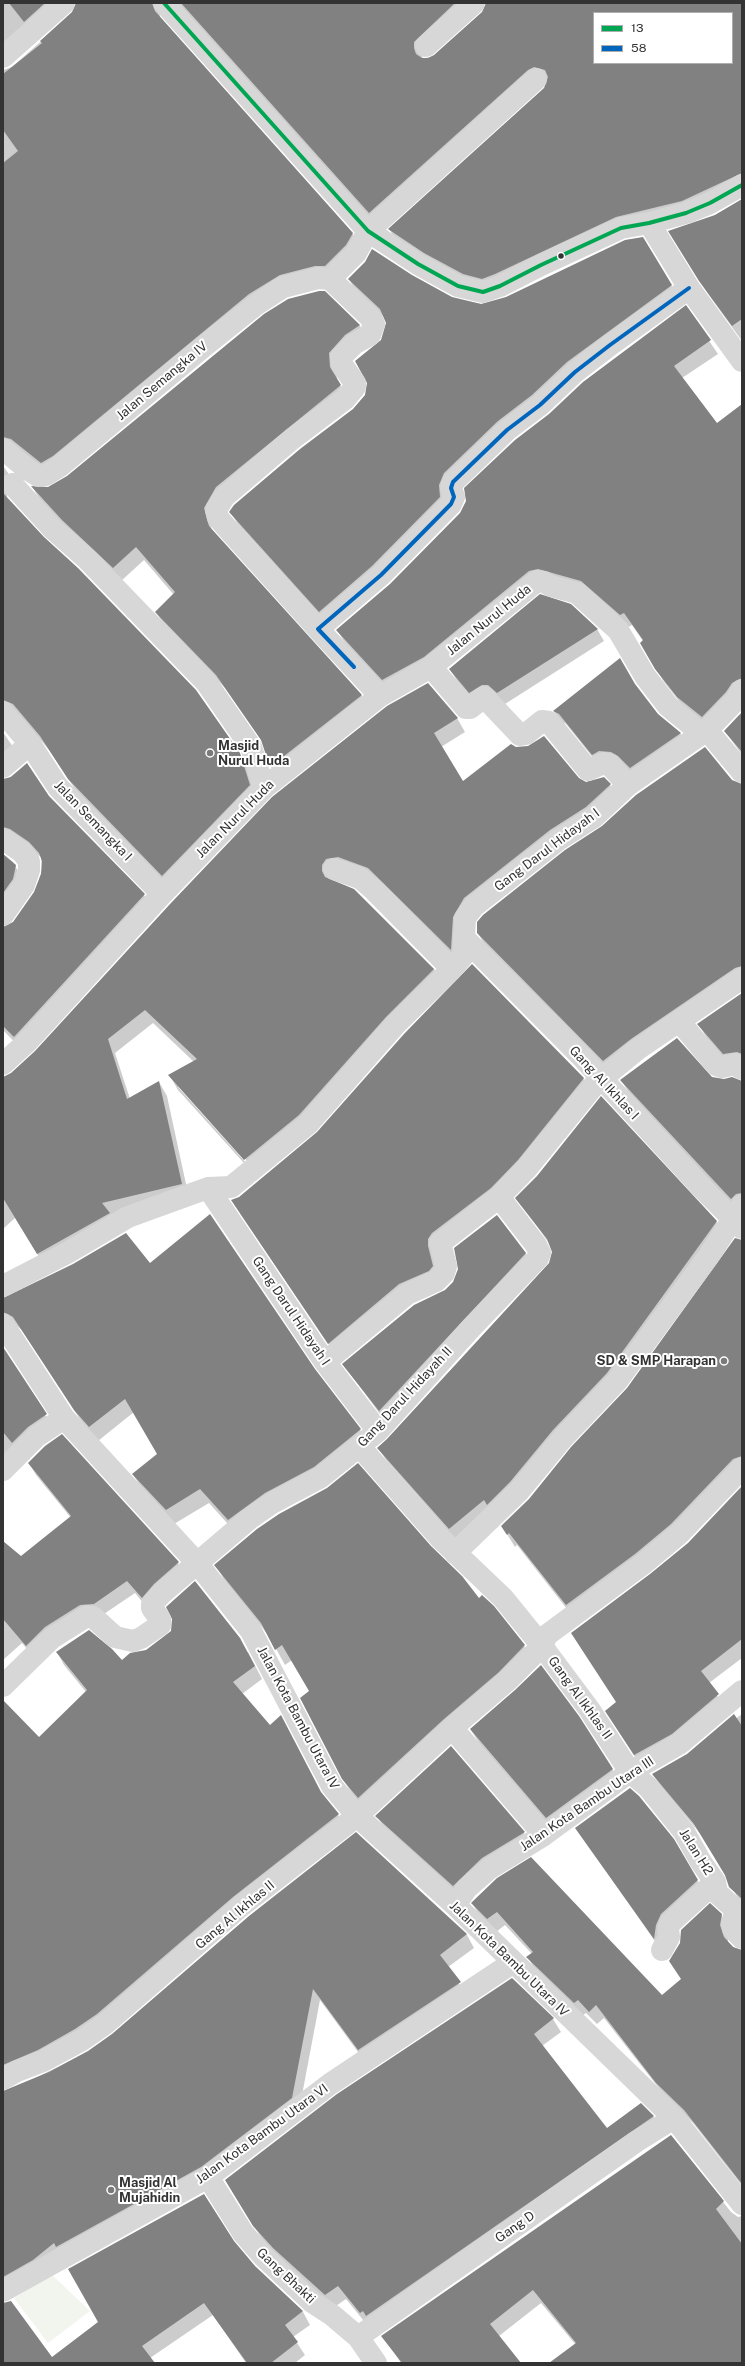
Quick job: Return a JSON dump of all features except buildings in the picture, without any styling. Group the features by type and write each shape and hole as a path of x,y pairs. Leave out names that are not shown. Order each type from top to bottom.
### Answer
{"street":[{"path":"3,57 64,3"},
{"path":"164,3 368,231 458,286 483,292 500,286 541,265 621,228 649,223 704,206 742,185"},
{"path":"426,46 474,3"},
{"path":"380,696 218,518 216,510 224,497 292,439 345,399 355,387 355,383 342,365 341,356 354,344 370,335 374,324 371,318 330,279 356,253 368,231 536,79"},
{"path":"649,223 688,288 742,361"},
{"name":"Jalan Semangka IV","path":"3,449 14,483 46,475 60,466 202,346 256,304 283,287 318,278 330,279"},
{"path":"318,629 381,576 451,504 454,497 451,488 453,482 507,430 540,405 575,372 688,288"},
{"path":"14,483 53,529 87,558 206,682 251,747 264,788"},
{"name":"Jalan Nurul Huda","path":"3,1064 26,1043 162,894 264,788 380,696 431,666 537,582 544,582 551,586 577,592 618,630 645,676 668,706 704,731"},
{"path":"431,666 466,708 470,708 484,697 520,735 526,734 542,721 549,722 588,770 604,763 609,764 628,785"},
{"name":"Gang Darul Hidayah I","path":"3,1286 67,1253 128,1216 208,1188 231,1187 308,1124 395,1025 464,956 465,918 474,906 558,840 594,817 628,785 704,731 736,700 742,690"},
{"name":"Jalan Semangka I","path":"3,712 30,744 58,787 162,894"},
{"path":"704,731 742,772"},
{"path":"3,767 30,744"},
{"path":"3,839 22,852 29,861 29,870 24,885 3,915"},
{"path":"334,869 360,878 374,890 452,969"},
{"name":"Gang Al Ikhlas I","path":"465,939 583,1058 600,1079 739,1217"},
{"path":"325,1362 402,1298 436,1281 444,1273 446,1266 440,1243 498,1197 526,1168 600,1079 679,1021 742,978"},
{"path":"679,1021 716,1065 722,1067 735,1064 742,1069"},
{"name":"Gang Darul Hidayah I","path":"208,1188 325,1362 378,1430"},
{"name":"Gang Darul Hidayah II","path":"3,1686 52,1638 87,1616 93,1617 115,1637 133,1641 142,1638 160,1625 160,1619 152,1608 155,1600 248,1519 272,1503 321,1477 360,1447 378,1430 470,1328 538,1258 540,1253 536,1245 498,1197"},
{"path":"455,1554 519,1490 562,1439 618,1380 739,1217"},
{"name":"Jalan Kota Bambu Utara IV","path":"3,1324 64,1418 197,1563 251,1631 332,1786 357,1816 455,1905 512,1963 674,2118 740,2197"},
{"path":"3,1470 37,1436 64,1418"},
{"path":"360,1447 455,1554 503,1598 542,1646 547,1635 643,1564 680,1533 742,1468"},
{"name":"Gang Al Ikhlas II","path":"3,2079 17,2071 42,2062 82,2040 105,2024 241,1906 357,1816 452,1728 507,1681 542,1646 589,1708 630,1772"},
{"name":"Jalan Kota Bambu Utara III","path":"455,1905 467,1888 490,1868 544,1835 630,1772 679,1744 742,1691"},
{"path":"452,1728 544,1835"},
{"name":"Jalan H2","path":"630,1772 648,1787 684,1832 701,1862 715,1882 718,1893 736,1910 732,1923 733,1929 742,1938"},
{"path":"662,1950 669,1937 668,1928 670,1924 715,1882"},
{"name":"Jalan Kota Bambu Utara VI","path":"3,2291 208,2177 330,2084 512,1963"},
{"name":"Gang D","path":"365,2354 637,2141 674,2118"},
{"name":"Gang Bhakti","path":"208,2177 244,2233 264,2257 312,2302 332,2315 365,2354"}],"shaded area":[{"path":"51,2274 90,2311 48,2343 14,2298"}],"transit line":[{"name":"13","path":"164,3 368,231 418,264 458,286 483,292 500,286 541,265 621,228 649,223 686,213 710,203 742,185"},
{"name":"58","path":"354,667 318,629 381,575 451,504 454,497 451,488 453,482 507,430 540,405 575,372 689,288"}],"place":[{"name":"Masjid Nurul Huda","path":"210,753"},
{"name":"SD & SMP Harapan","path":"724,1361"},
{"name":"Masjid Al Mujahidin","path":"111,2190"}]}
